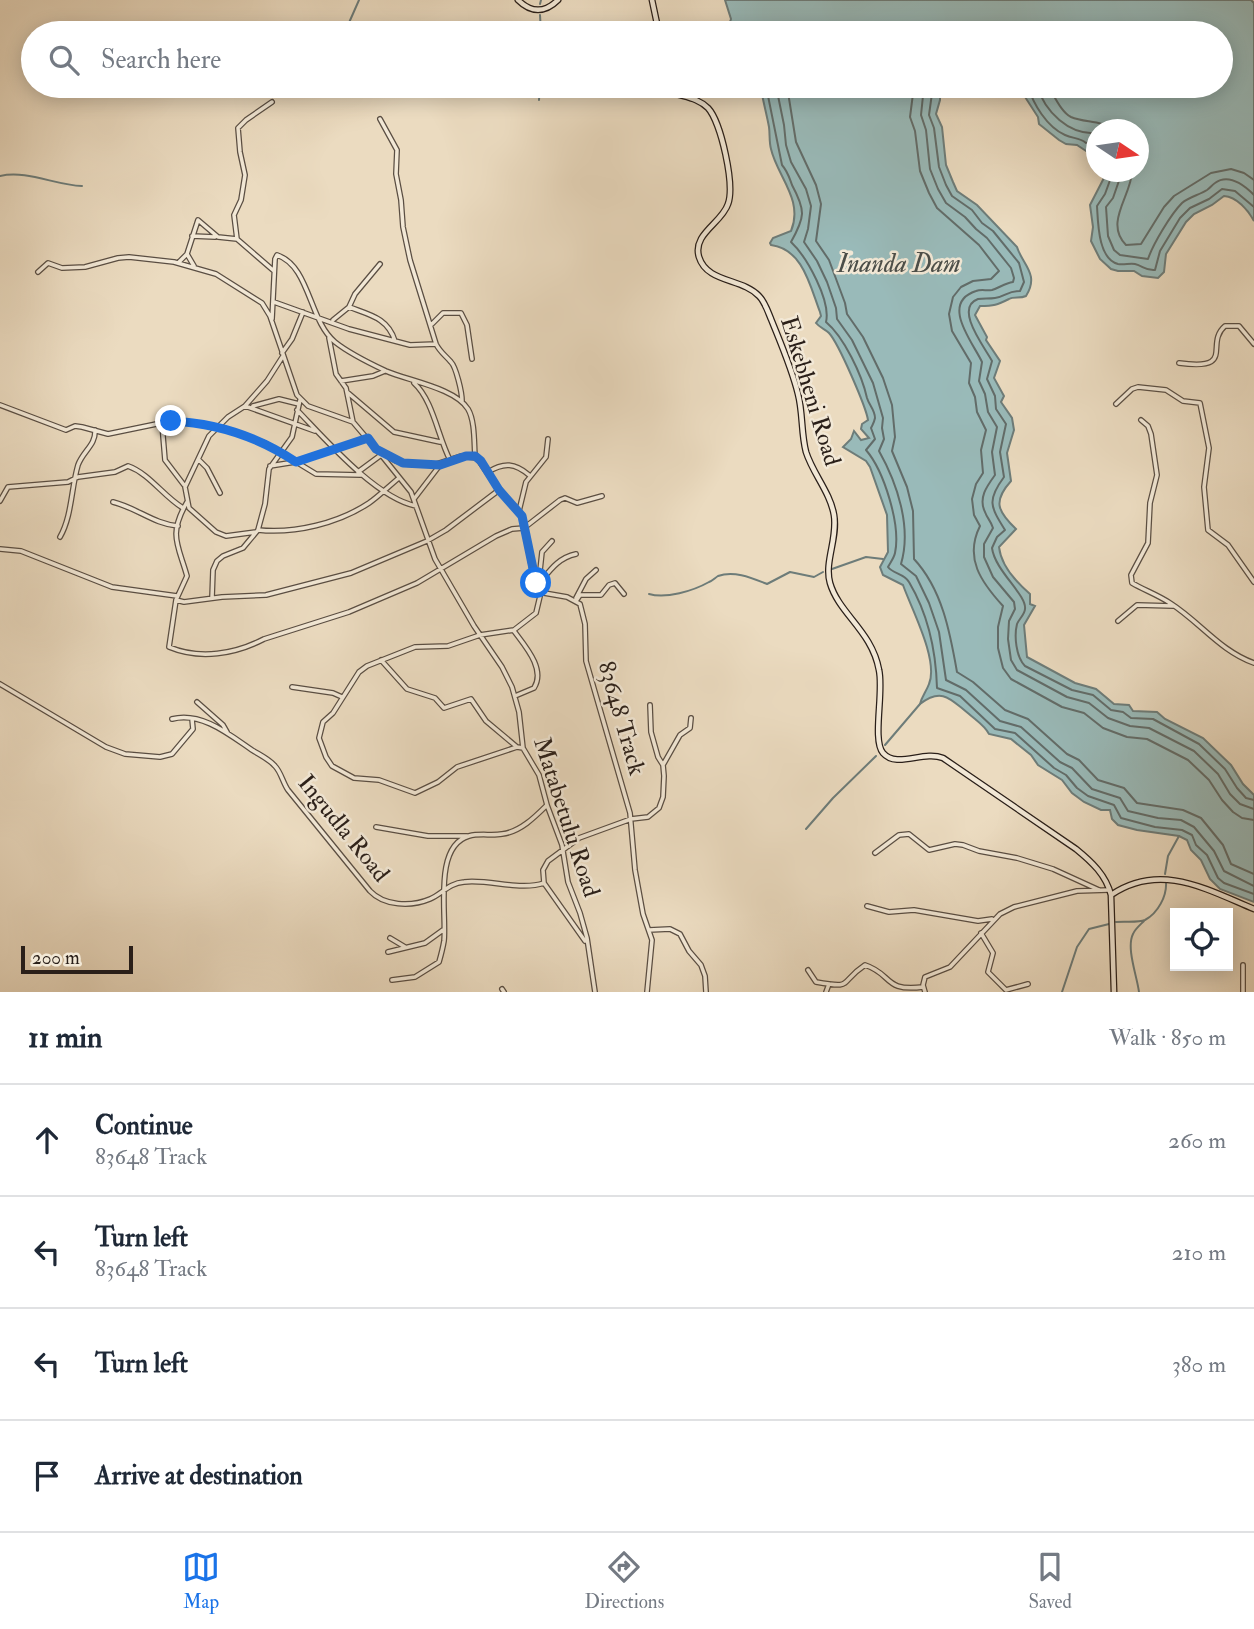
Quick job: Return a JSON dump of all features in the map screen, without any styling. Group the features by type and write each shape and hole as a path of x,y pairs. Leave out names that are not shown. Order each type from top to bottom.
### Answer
{"street":[{"path":"518,0 528,8 540,11 558,0"},
{"path":"652,0 656,21"},
{"name":"Eskebheni Road","path":"690,98 700,101 711,112 719,128 730,184 730,199 724,213 701,239 699,258 714,275 758,295 770,316 789,366 799,401 805,449 829,499 834,517 830,582 868,640 879,669 882,699 878,729 879,747 888,757 896,760 931,754 943,758 1076,849 1095,865 1111,893"},
{"path":"237,239 234,215 241,200 245,175 238,128 272,102"},
{"path":"380,119 397,150 396,174 402,226 410,260 436,344 442,354 454,364 462,401 472,418 475,456 499,490 519,512 537,586 541,592 576,600"},
{"path":"178,263 187,254 198,220 218,237"},
{"path":"192,236 237,239 275,271"},
{"path":"187,254 194,266"},
{"path":"272,323 276,256 290,260 329,336 344,349 385,371 441,390 462,401"},
{"path":"38,272 48,262 62,268 85,267 118,258 178,263 216,274 258,299 266,309 299,402 295,426 292,437 270,466 265,504 257,531 243,548 217,561 213,570 212,598"},
{"path":"332,321 349,307 355,294 380,264"},
{"path":"273,302 349,329 410,345 436,344"},
{"path":"349,307 383,320 392,331 395,341"},
{"path":"185,487 209,436 245,406 267,381 292,339 303,312"},
{"path":"432,324 443,313 460,313 467,325 472,359"},
{"path":"1179,363 1199,365 1213,360 1217,354 1220,332 1226,326 1239,326 1254,344"},
{"path":"329,336 336,374 347,392 394,432 440,442"},
{"path":"341,382 385,371"},
{"path":"410,380 425,397 440,442 450,460"},
{"path":"1116,404 1138,387 1166,390 1183,401 1200,403 1209,448 1204,487 1208,530 1228,545 1254,582"},
{"path":"347,392 353,422"},
{"path":"251,407 279,399 299,402 353,422 376,449 403,463 440,465"},
{"path":"0,405 11,407 62,429 75,426 108,434 138,426 179,422 225,429 249,436 316,474 359,474 381,455"},
{"path":"245,406 318,432"},
{"path":"297,410 359,474 402,503 416,506"},
{"path":"1141,420 1148,426 1151,434 1157,475 1150,503 1148,543 1130,579 1133,584 1175,607 1230,652 1254,663"},
{"path":"162,424 165,460 185,487 187,502 194,514 218,534 226,536 296,529 339,518 369,502 399,478"},
{"path":"60,537 66,524 80,462 94,442 94,430"},
{"path":"270,466 296,462 368,438"},
{"path":"519,512 524,488 546,457 548,439"},
{"name":"Matabetulu Road","path":"376,449 414,499 427,541 441,570 502,667 515,696 523,748 539,775 564,850 568,882 580,913 588,946 595,992"},
{"path":"414,499 440,465 461,456 475,456"},
{"path":"199,460 207,468 220,493"},
{"path":"488,472 502,465 514,465 530,476"},
{"path":"0,501 8,487 75,480 78,477 115,472 128,466 142,473 183,508"},
{"path":"0,549 21,551 112,587 177,598 184,602 266,595 363,569 427,541 499,490"},
{"path":"187,502 178,526 176,545 187,576 177,598 169,647 199,654 226,654 349,612 441,570 496,536 512,529 524,528 560,500 565,498 577,503 602,496"},
{"path":"113,502 132,508 159,523 178,526"},
{"path":"537,586 542,552 552,541"},
{"path":"537,586 554,564 576,554"},
{"path":"576,600 586,579 596,570"},
{"path":"576,600 580,595 601,595 609,585 615,583 624,594"},
{"path":"523,748 517,747 457,767 418,793 402,790 384,781 354,778 330,763 319,738 323,722 333,713 359,673 382,660 415,648 448,646 480,635 514,630 536,612 541,592"},
{"name":"83648 Track","path":"576,600 584,618 586,660 631,819 635,870 652,946 647,992"},
{"path":"1118,621 1137,605 1175,607"},
{"path":"514,630 532,657 538,678 534,688 515,696"},
{"path":"382,660 407,689 435,698 444,708 471,699 486,721 517,747"},
{"path":"0,684 31,705 106,747 125,754 160,757 172,754 193,729 192,719"},
{"path":"292,687 333,693 342,697"},
{"path":"197,702 223,724 227,732"},
{"path":"588,946 544,883 543,870 548,861 584,835 631,819 648,817 659,808 664,790 663,765 651,732 650,705"},
{"name":"Ingudla Road","path":"172,719 181,716 227,732 276,766 288,790 379,899 392,904 426,900 443,889 466,881 497,881 522,886 544,883"},
{"path":"663,765 680,735 690,728 691,718"},
{"path":"376,827 428,836 511,832 547,805"},
{"path":"874,852 899,835 909,834 929,850 955,844 963,845 1053,869 1111,893 1129,884 1161,878 1188,883 1254,909"},
{"path":"392,980 415,977 435,966 440,958 443,889 450,856 467,836"},
{"path":"808,970 816,982 837,986 844,985 865,965 875,969 899,989 924,989 925,977 950,967 994,918 1005,911 1077,891 1099,890"},
{"path":"1111,893 1114,992"},
{"path":"867,906 889,912 918,911 978,920 994,918"},
{"path":"649,930 670,929 680,934 701,965 706,992"},
{"path":"388,952 425,943 443,930"},
{"path":"981,933 993,953 988,972 1006,990 1028,984"},
{"path":"390,938 405,947"},
{"path":"1243,965 1244,992"},
{"path":"826,992 829,984"}],"water":[{"path":"725,0 1251,0 1254,3 1254,221 1242,205 1224,196 1186,222 1166,254 1164,272 1158,278 1142,276 1134,271 1111,269 1100,259 1091,241 1093,227 1090,205 1102,182 1149,182 1149,119 1086,119 1086,151 1077,145 1059,140 1039,124 1038,117 1026,98 1233,98 1233,21 730,21"},
{"name":"Inanda Dam","path":"763,98 940,98 936,114 942,127 946,165 957,191 977,205 1017,247 1031,275 1026,296 1011,298 995,305 980,306 975,315 987,337 986,340 1000,361 994,378 1004,396 1001,402 1012,418 1014,430 1007,453 1011,481 1002,494 1000,506 1005,517 1016,529 999,547 1006,567 1030,594 1030,604 1035,606 1024,625 1027,657 1075,683 1096,689 1114,704 1129,705 1133,711 1157,712 1165,719 1203,738 1231,765 1254,795 1254,902 1220,889 1210,879 1187,840 1179,836 1118,825 1112,819 1110,810 1101,810 1084,802 1072,793 1062,780 1038,765 1031,755 1011,739 989,734 981,724 947,697 935,696 920,704 931,674 927,648 903,585 883,575 880,567 888,552 887,515 870,467 866,461 843,447 854,431 861,440 869,438 861,429 862,424 868,420 866,413 839,349 829,333 816,323 821,316 804,270 791,253 770,243 773,238 791,231 794,209 788,188 774,159"}],"waterway":[{"path":"350,21 359,0"},
{"path":"540,4 541,0"},
{"path":"540,15 540,21"},
{"path":"0,176 31,176 82,186"},
{"path":"832,569 866,557 883,559"},
{"path":"649,594 663,596 679,593 724,574 743,576 767,584 790,572 814,577 823,572"},
{"path":"885,745 920,704"},
{"path":"806,829 876,756"},
{"path":"1165,874 1168,856 1179,836"},
{"path":"1116,922 1139,921 1150,917 1161,904 1166,882"},
{"path":"1139,992 1131,954 1131,940 1135,930 1144,921"},
{"path":"1062,992 1077,947 1089,929 1109,924"}],"route":[{"path":"171,421 211,426 249,436 296,462 368,438 376,449 406,464 440,465 461,456 475,456 481,461 494,484 522,516 536,583"}]}
